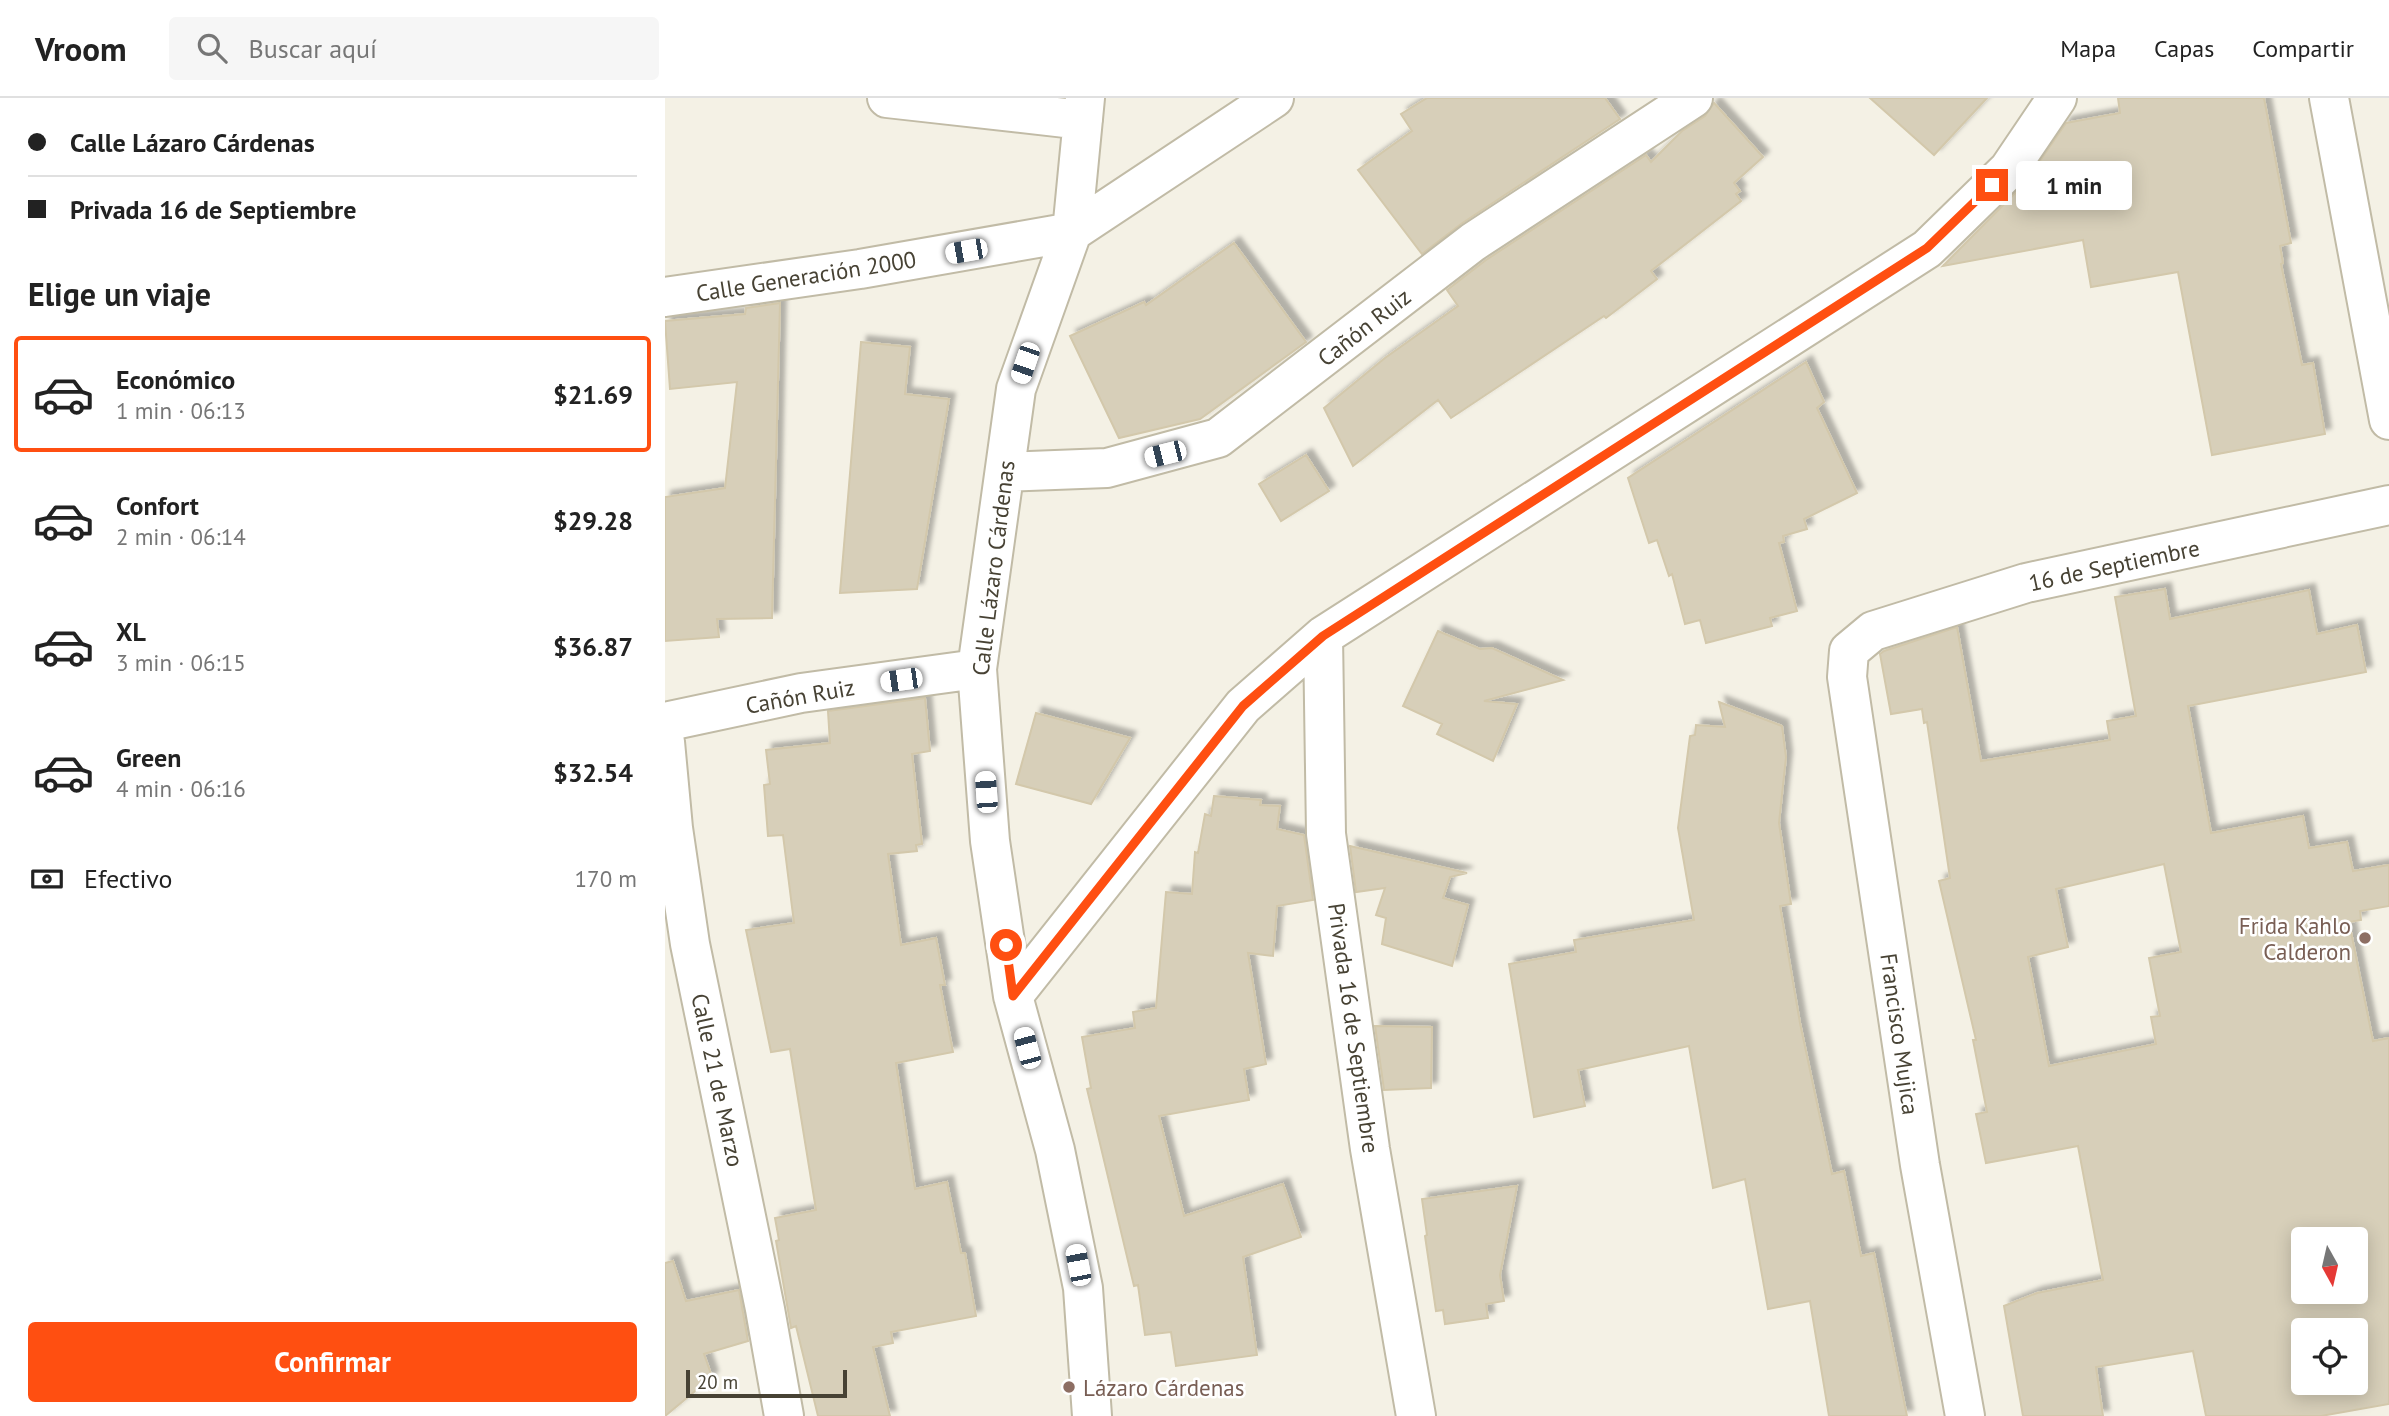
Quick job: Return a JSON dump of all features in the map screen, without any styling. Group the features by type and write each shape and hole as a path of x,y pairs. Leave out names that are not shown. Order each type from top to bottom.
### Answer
{"street":[{"path":"887,98 1084,109"},
{"path":"1072,232 1274,98"},
{"name":"Cañón Ruiz","path":"1005,472 1107,468 1218,438 1473,242 1693,98"},
{"path":"1013,996 1243,706 1323,636 1927,248 2008,169 2057,98"},
{"path":"2329,98 2389,420"},
{"name":"Calle Lázaro Cárdenas","path":"1084,109 1072,232 1016,389 977,669 990,841 1013,996 1055,1150 1083,1288 1092,1416"},
{"name":"Calle Generación 2000","path":"665,297 860,269 1072,232"},
{"name":"16 de Septiembre","path":"1849,651 1873,631 2027,583 2389,505"},
{"name":"Privada 16 de Septiembre","path":"1323,636 1326,834 1370,1149 1416,1416"},
{"name":"Francisco Mujica","path":"1849,651 1847,677 1917,1151 1965,1416"},
{"name":"Cañón Ruiz","path":"665,722 801,693 977,669"},
{"name":"Calle 21 de Marzo","path":"665,742 673,828 690,944 765,1309 784,1416"}],"building":[{"path":"1427,98 1605,98 1620,119 1461,224 1422,254 1358,170 1412,131 1401,114"},
{"path":"1870,98 1987,98 1934,155"},
{"path":"2118,98 2264,98 2291,243 2280,246 2281,264 2302,365 2313,363 2325,434 2212,455 2178,272 2091,287 2083,240 1943,266 2024,184 2066,123 2120,113"},
{"path":"1714,103 1763,157 1734,183 1740,191 1736,194 1741,201 1651,271 1657,279 1606,318 1604,316 1451,418 1438,400 1353,466 1324,408 1385,358 1458,306 1447,290 1486,260 1646,155 1651,162 1682,131 1705,116"},
{"path":"1234,243 1306,342 1200,419 1119,438 1070,336 1144,302 1146,305"},
{"path":"780,303 772,618 717,619 719,637 665,641 665,497 725,488 737,382 670,389 665,321 745,314 746,308"},
{"path":"861,342 910,347 905,394 949,399 917,589 840,593"},
{"path":"1806,362 1824,402 1817,408 1857,493 1804,519 1807,529 1783,536 1784,542 1779,543 1797,611 1770,618 1772,626 1706,643 1700,620 1685,624 1672,574 1669,576 1657,540 1649,543 1628,478"},
{"path":"1306,455 1329,491 1281,521 1259,484"},
{"path":"2165,589 2170,619 2309,590 2317,634 2357,625 2366,672 2188,706 2211,833 2303,816 2309,848 2347,842 2353,871 2389,865 2389,906 2360,911 2361,920 2349,922 2373,1041 2389,1038 2389,1404 2321,1416 2206,1416 2193,1351 2096,1367 2103,1416 2023,1416 2004,1306 2037,1293 2103,1280 2078,1146 1986,1163 1976,1114 1987,1112 1973,1040 1976,1040 1939,881 1950,878 1927,722 1924,723 1922,709 1891,714 1880,654 1957,627 1981,761 2110,740 2107,721 2136,716 2115,597","holes":["2164,864 2181,952 2149,958 2160,1016 2151,1017 2156,1044 2049,1066 2028,957 2068,947 2056,889"]},
{"path":"1438,631 1480,649 1492,648 1563,680 1484,701 1517,704 1493,761 1437,734 1442,724 1403,706"},
{"path":"925,698 930,751 912,754 922,844 916,845 917,851 888,854 901,945 936,938 945,985 940,985 953,1052 896,1063 915,1189 947,1182 961,1253 965,1253 976,1316 891,1332 893,1343 873,1347 890,1416 818,1416 796,1326 791,1328 776,1241 779,1240 775,1218 816,1210 790,1049 771,1052 746,930 794,923 783,835 768,836 764,785 770,784 766,750 830,743 828,711"},
{"path":"1719,702 1782,726 1786,757 1779,823 1791,904 1780,906 1800,1023 1832,1174 1844,1171 1861,1256 1874,1253 1907,1416 1829,1416 1810,1301 1768,1309 1745,1179 1713,1188 1689,1046 1578,1070 1585,1106 1534,1117 1509,964 1576,952 1574,940 1694,920 1678,828 1690,736 1695,735 1696,725 1725,727"},
{"path":"1036,713 1130,738 1091,804 1016,784"},
{"path":"1214,796 1261,800 1260,805 1280,806 1277,829 1304,835 1313,900 1277,906 1273,956 1248,953 1266,1064 1244,1069 1249,1100 1159,1116 1184,1216 1283,1184 1301,1237 1243,1257 1257,1355 1176,1366 1171,1332 1145,1335 1138,1285 1134,1286 1087,1089 1091,1088 1082,1037 1135,1028 1133,1012 1156,1008 1166,892 1192,894 1195,852 1198,853 1205,814 1211,816"},
{"path":"1350,846 1467,873 1450,877 1443,898 1468,905 1452,966 1382,944 1386,918 1376,915 1385,888 1356,892"},
{"path":"1375,1026 1432,1027 1431,1088 1384,1090"},
{"path":"1517,1186 1500,1275 1504,1301 1486,1304 1488,1318 1445,1324 1443,1310 1436,1311 1422,1199"},
{"path":"673,1261 686,1301 739,1290 748,1341 704,1354 712,1377 665,1416 665,1263"}],"place":[{"name":"Frida Kahlo Calderon","path":"2365,938"},
{"name":"Lázaro Cárdenas","path":"1069,1387"}],"route":[{"path":"1006,945 1013,996 1243,706 1323,636 1802,331 1927,248 1992,185"}]}
